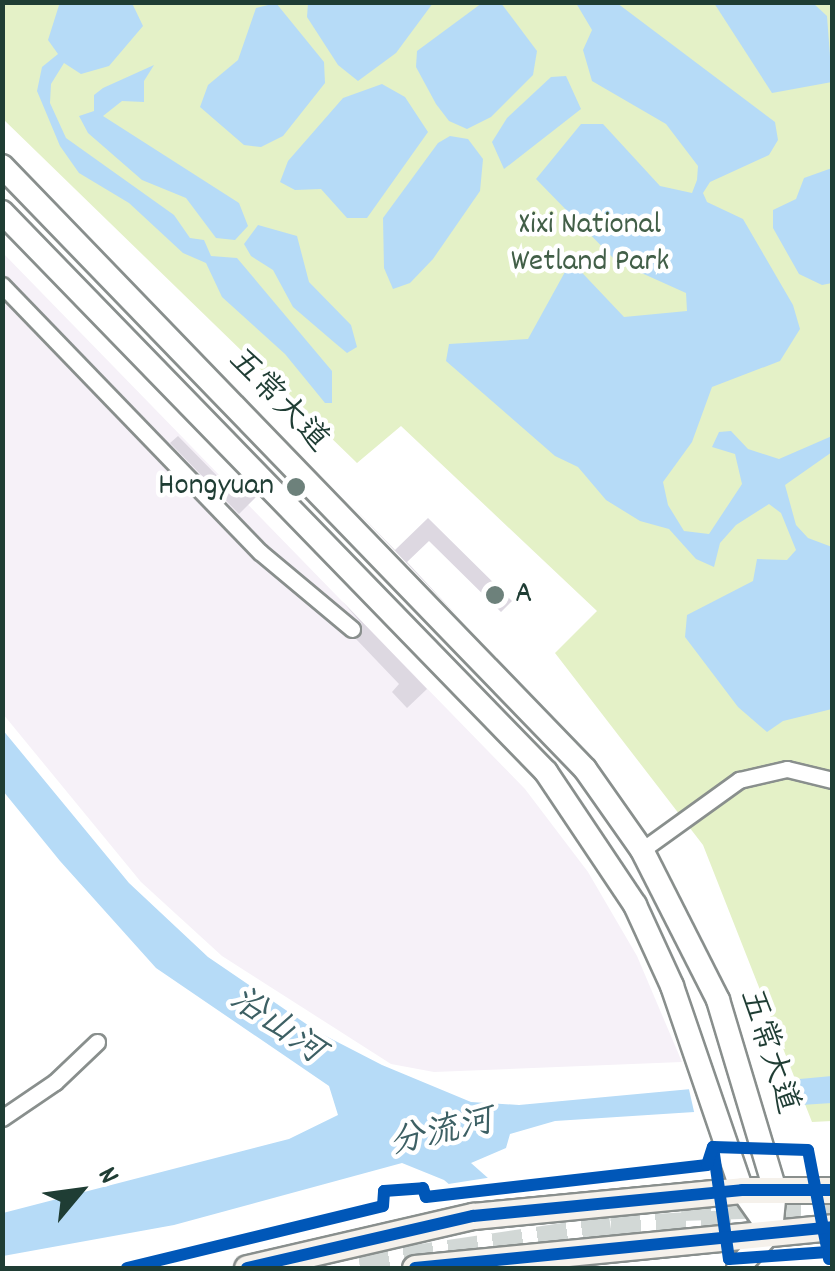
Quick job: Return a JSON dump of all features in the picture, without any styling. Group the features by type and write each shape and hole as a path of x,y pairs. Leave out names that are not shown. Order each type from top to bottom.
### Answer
{"main road":[{"name":"五常大道","path":"2,166 504,680 585,769 642,850 689,934 741,1068 775,1190 771,1231"},
{"name":"五常大道","path":"2,212 546,772 635,904 703,1071 742,1190 771,1231"},
{"path":"247,1268 473,1216 742,1190 832,1190"},
{"path":"416,1268 576,1248 832,1227"},
{"path":"738,1268 771,1231"}],"street":[{"path":"2,284 260,552 352,629"},
{"path":"642,850 739,780 787,769 832,780"},
{"path":"2,1118 56,1082 97,1042"}],"shaded area":[{"path":"2,252 525,789 588,872 637,956 682,1062 434,1072 391,1064 222,956 141,882 3,714"}],"green space":[{"name":"Xixi National Wetland Park","path":"2,3 832,3 832,1121 812,1122 703,845 555,653 597,611 401,426 357,463 3,119"}],"water":[{"path":"60,2 132,3 143,26 109,66 81,74 64,63 51,84 50,103 66,138 174,215 190,238 204,240 211,256 237,258 332,371 332,403 325,403 285,354 222,297 206,263 183,253 129,203 79,173 60,146 37,91 42,67 58,54 48,40"},
{"path":"276,3 324,62 325,83 283,136 261,147 244,145 200,107 208,85 238,60 256,8"},
{"path":"308,3 433,3 396,53 358,81 338,65 307,17"},
{"path":"482,3 501,3 537,51 533,75 491,117 467,129 449,121 436,104 416,67 417,51"},
{"path":"576,3 617,3 775,122 778,140 769,155 710,182 703,193 707,202 743,219 793,305 800,329 780,361 712,387 692,442 663,482 668,505 684,531 709,534 742,484 735,454 712,447 719,432 731,431 748,449 779,459 832,436 832,452 785,485 796,525 808,538 832,547 832,709 783,721 767,732 738,707 685,637 687,615 753,581 757,559 787,560 796,550 781,513 769,504 736,525 720,543 714,567 696,559 669,529 640,521 606,500 578,467 555,456 446,361 449,344 528,339 571,261 624,317 687,311 686,293 617,262 536,179 581,124 603,124 660,186 692,193 697,180 698,166 666,124 592,81 583,50 592,30"},
{"path":"714,3 813,3 827,16 832,82 772,93"},
{"path":"154,65 144,81 144,102 122,101 103,116 239,203 248,226 235,240 216,238 186,198 142,180 88,133 79,116 94,111 94,95 103,88"},
{"path":"566,76 581,109 504,169 492,142 507,118 551,77"},
{"path":"382,84 405,97 428,132 367,218 347,218 321,189 295,190 280,182 288,161 343,98"},
{"path":"450,136 468,139 483,159 480,191 433,259 410,283 393,289 384,268 383,218 438,143"},
{"path":"832,168 832,283 822,285 799,274 773,228 773,210 796,199 804,178"},
{"path":"258,225 297,236 309,282 351,325 357,347 347,353 293,307 273,270 251,256 244,244"},
{"path":"2,729 129,883 208,957 318,1032 382,1065 471,1102 519,1105 832,1076 832,1103 555,1121 510,1134 506,1148 471,1163 590,1268 549,1268 444,1180 402,1163 174,1225 3,1256 3,1213 289,1139 338,1115 329,1086 156,968 60,861 3,791"}],"pier":[{"path":"779,1077 788,1114 695,1116 688,1085"},
{"path":"493,1177 595,1268 541,1268 442,1185"}],"building":[{"path":"178,436 233,492 243,482 257,496 239,514 170,443"},
{"path":"350,504 395,550 428,518 512,601 501,612 429,541 407,562 463,622"},
{"path":"342,601 427,689 407,708 392,692 399,684 356,639 362,624"}],"tunnel":[{"path":"681,1206 832,1201"},
{"path":"360,1268 611,1231 754,1224"}],"cycle path":[{"path":"829,1259 828,1252 808,1150 713,1147 729,1259 828,1252 832,1252"},
{"path":"127,1268 383,1206 384,1191 423,1188 426,1197 707,1165 713,1147"},
{"path":"247,1268 473,1216 742,1190 832,1190"},
{"path":"415,1268 832,1227"}],"place":[{"name":"Hongyuan","path":"296,487"},
{"name":"A","path":"495,595"}],"water label":[{"name":"沿山河","path":"276,1027"},
{"name":"分流河","path":"442,1134"}]}
